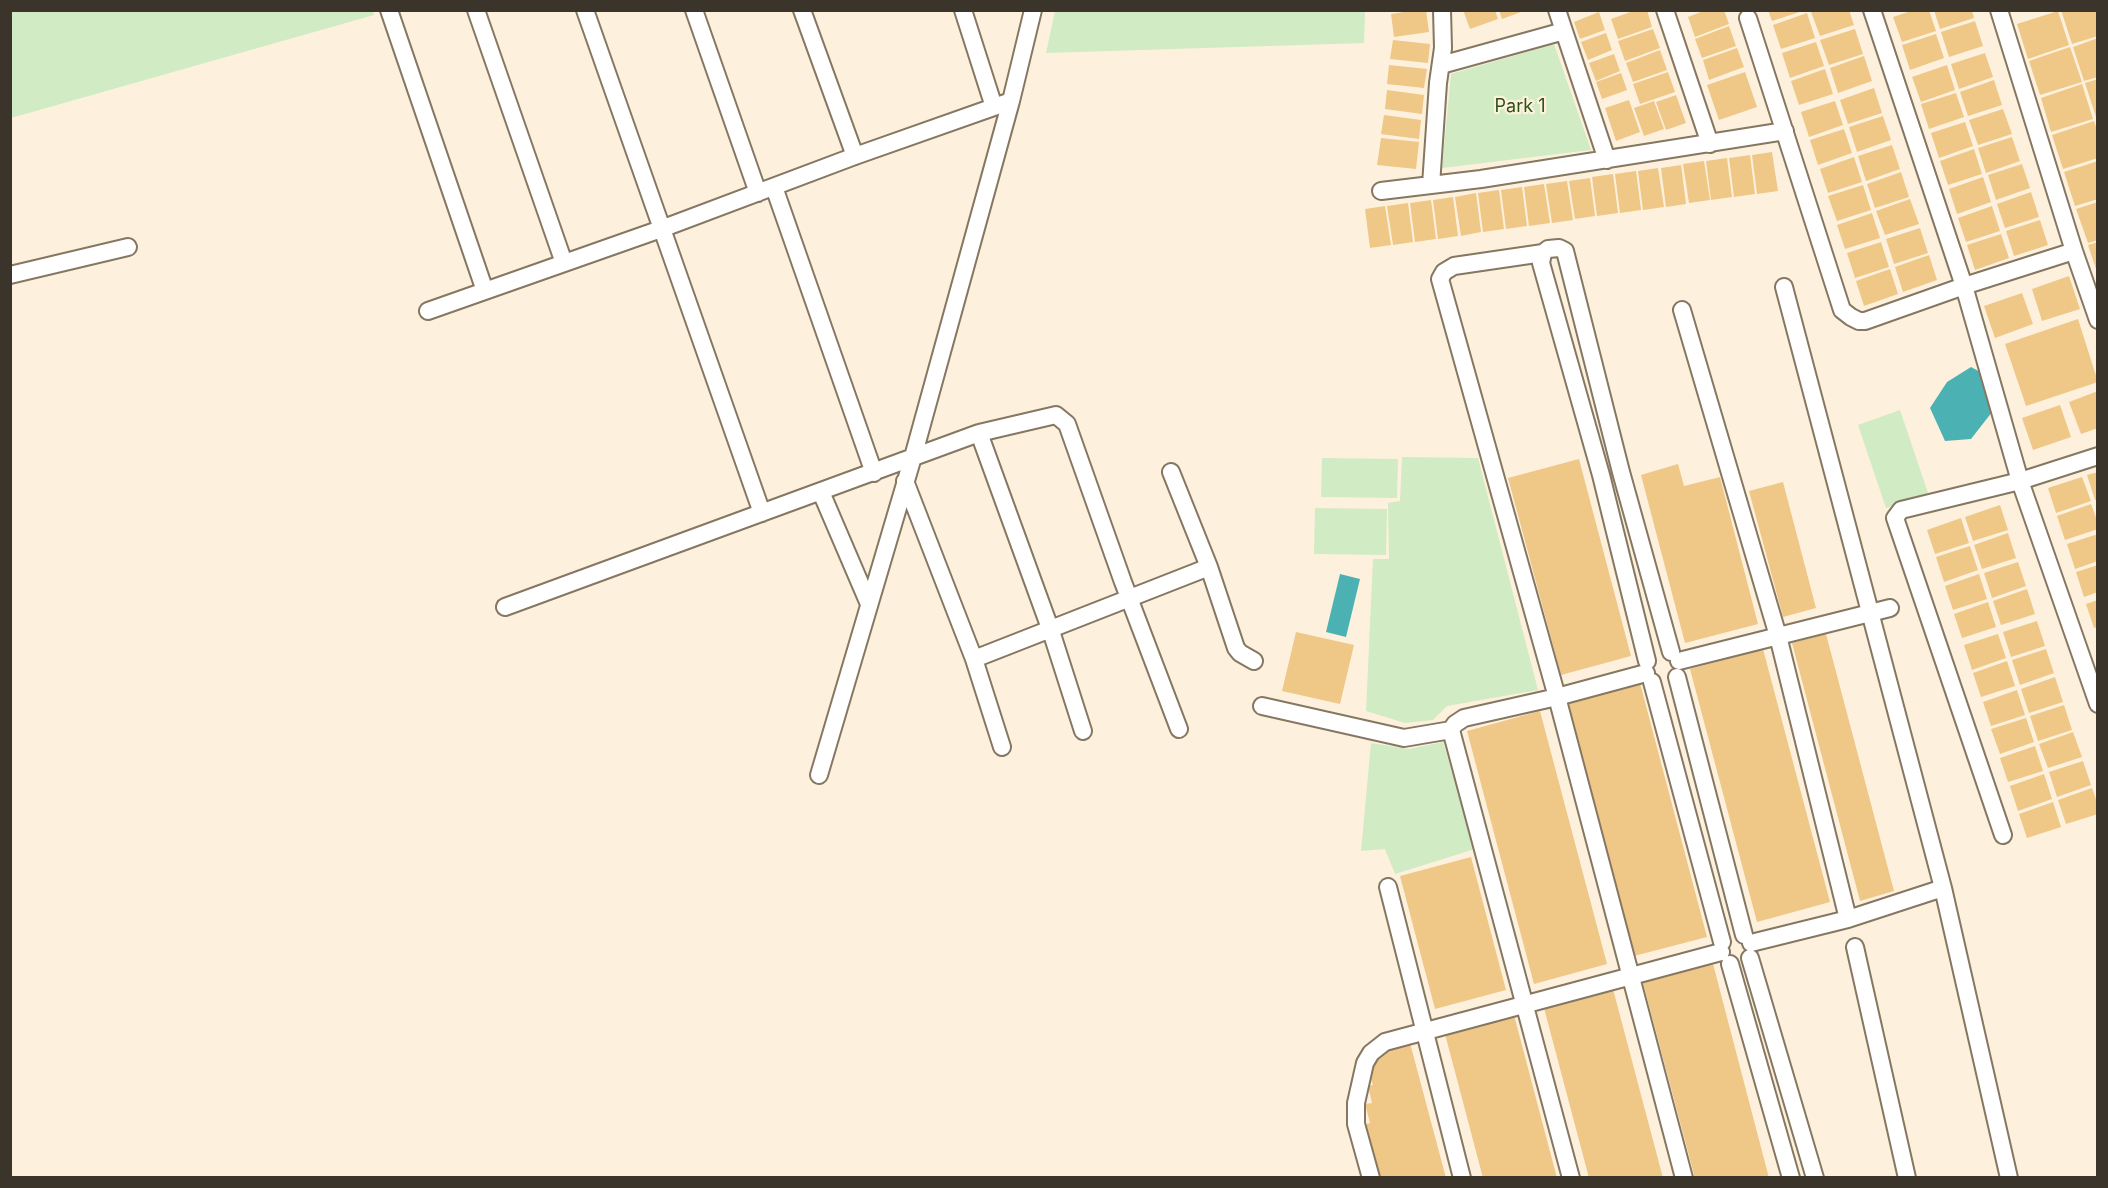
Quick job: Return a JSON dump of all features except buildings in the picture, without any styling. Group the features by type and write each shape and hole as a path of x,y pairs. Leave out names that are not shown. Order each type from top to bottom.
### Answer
{"street":[{"path":"389,10 485,291"},
{"path":"476,10 564,263"},
{"path":"585,10 762,513"},
{"path":"694,10 766,190 874,473"},
{"path":"802,10 855,156"},
{"path":"963,10 994,107"},
{"path":"819,775 913,457 1011,101 1033,10"},
{"path":"1431,185 1443,48 1442,10"},
{"path":"1557,10 1607,160"},
{"path":"1665,10 1710,144"},
{"path":"1872,10 1964,286 2020,481 2097,704"},
{"path":"1999,10 2097,320"},
{"path":"1748,18 1842,310 1851,317 1865,321 2074,251"},
{"path":"1441,65 1564,31"},
{"path":"428,311 661,229 855,156 1011,101"},
{"path":"1381,191 1607,160 1785,131"},
{"path":"10,275 128,247"},
{"path":"1684,1178 1557,696 1440,279 1444,272 1454,266 1543,253 1548,249 1559,248 1565,251 1622,472 1676,663 1748,946 1815,1178"},
{"path":"1543,253 1541,263 1600,475 1648,672 1724,952 1791,1178"},
{"path":"1784,287 1943,888 2009,1178"},
{"path":"1682,310 1778,636 1848,919"},
{"path":"505,607 980,433 1056,415 1067,424 1179,729"},
{"path":"980,433 1051,631 1083,731"},
{"path":"2002,836 1895,518 1901,510 2020,481 2097,456"},
{"path":"1171,472 1209,567 1236,648 1240,654 1254,661"},
{"path":"1600,475 1622,472"},
{"path":"906,481 974,659 1002,747"},
{"path":"821,492 869,604"},
{"path":"974,659 1051,631 1209,567"},
{"path":"1676,663 1890,608"},
{"path":"1648,672 1654,653 1660,651 1676,663"},
{"path":"1648,672 1663,686 1669,684 1676,663"},
{"path":"1570,1178 1452,730 1455,724 1464,718 1648,672"},
{"path":"1262,706 1404,738 1452,730"},
{"path":"1388,887 1462,1178"},
{"path":"1748,946 1848,919 1943,888"},
{"path":"1724,952 1730,935 1734,933 1748,946"},
{"path":"1724,952 1741,965 1748,946"},
{"path":"1855,946 1907,1178"},
{"path":"1371,1178 1355,1113 1365,1063 1371,1053 1385,1042 1724,952"}],"green space":[{"path":"11,10 373,10 374,15 11,118"},
{"path":"1055,11 1365,11 1364,43 1046,53"},
{"name":"Park 1","path":"1554,44 1591,150 1442,168 1451,74"},
{"path":"1900,410 1928,493 1886,508 1858,425"},
{"path":"1402,457 1478,458 1538,690 1447,706 1433,720 1405,723 1366,711 1373,559 1389,559 1388,503 1400,501"},
{"path":"1322,458 1398,459 1397,498 1321,497"},
{"path":"1315,508 1387,509 1386,555 1314,554"},
{"path":"1443,742 1475,849 1395,874 1385,849 1361,851 1371,743 1409,749"}],"water":[{"path":"1971,367 1986,375 1996,407 1971,439 1945,441 1930,408 1947,382"},
{"path":"1340,574 1360,579 1346,637 1326,632"}]}
